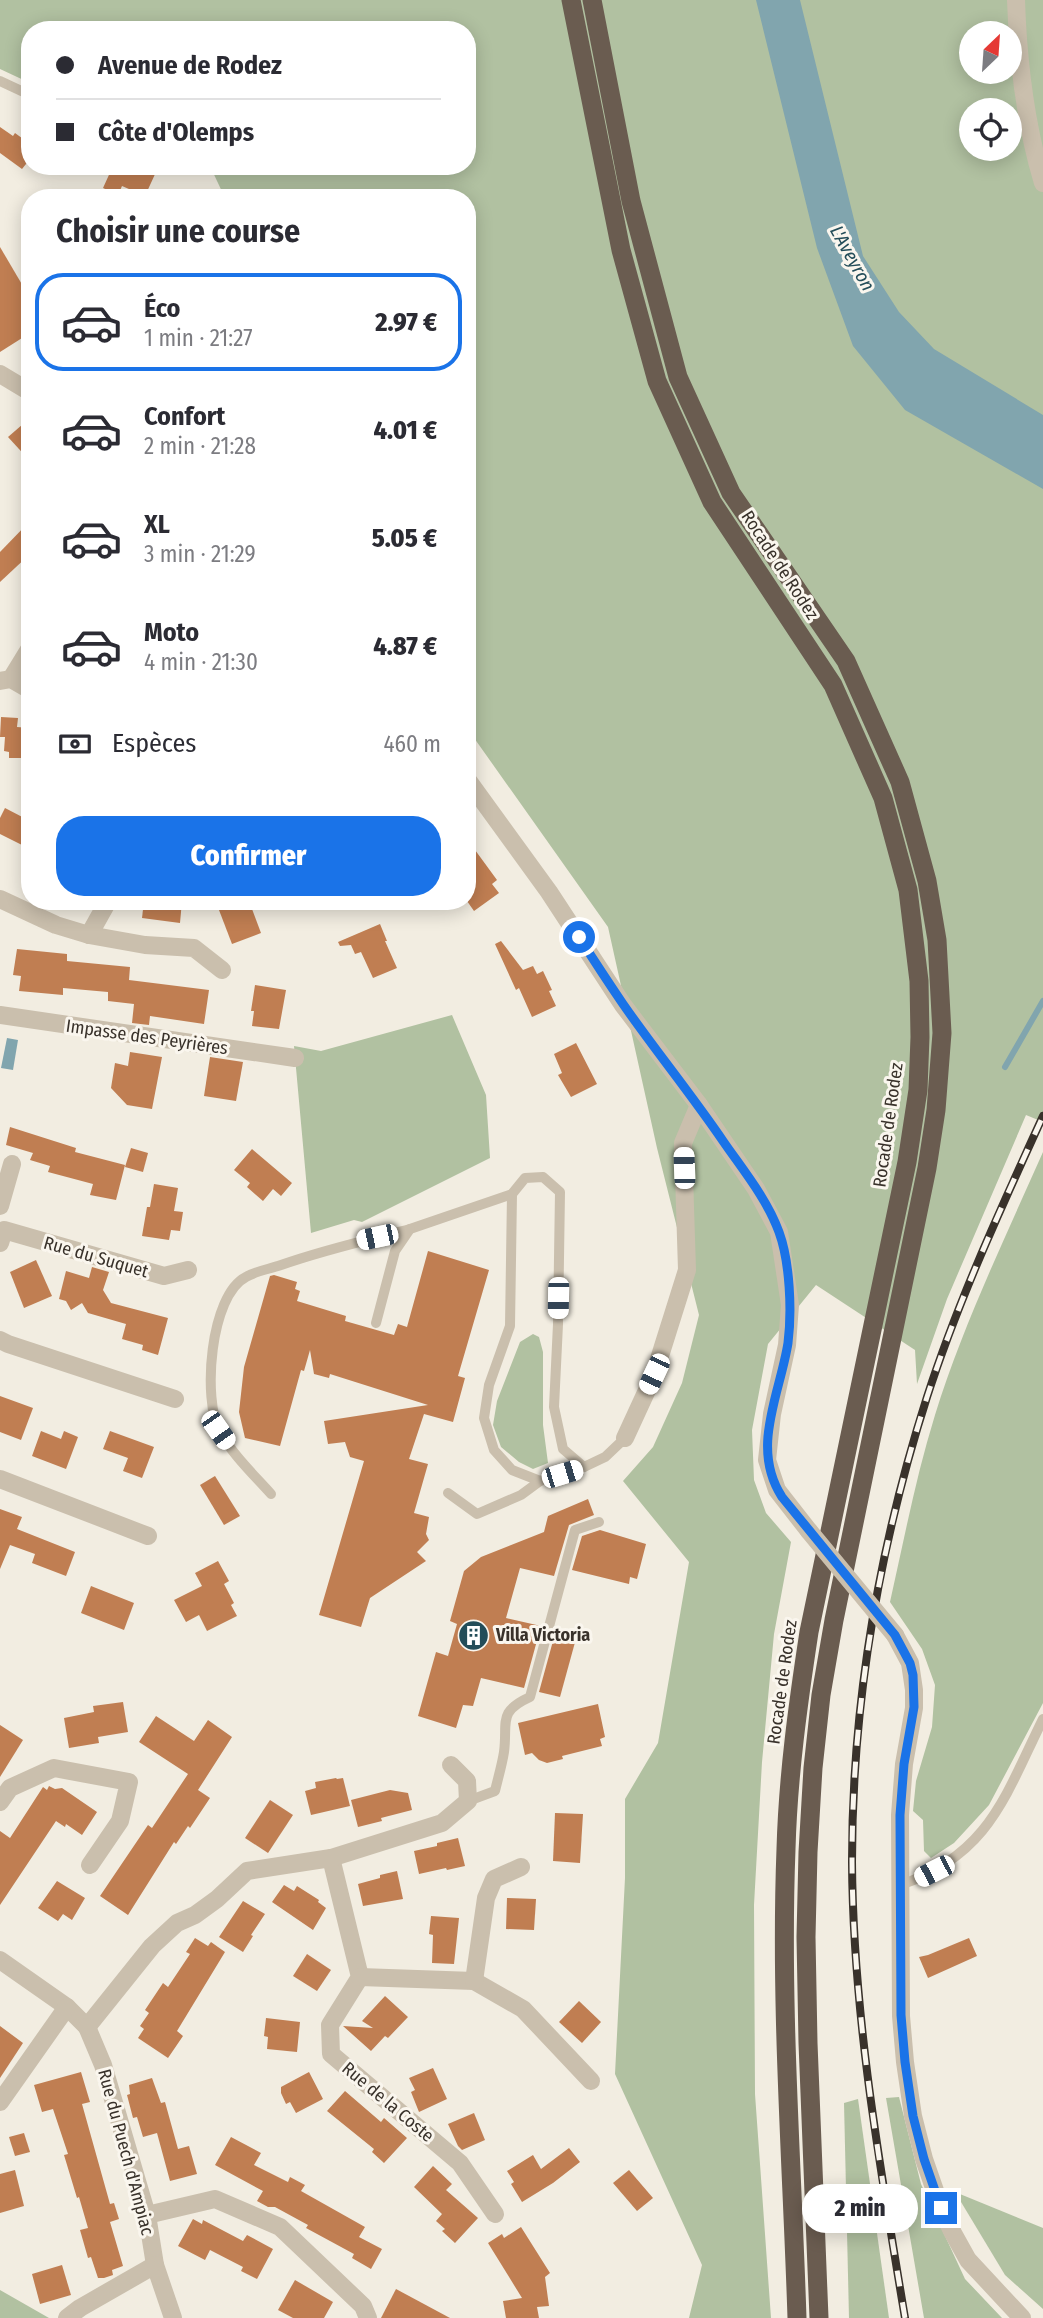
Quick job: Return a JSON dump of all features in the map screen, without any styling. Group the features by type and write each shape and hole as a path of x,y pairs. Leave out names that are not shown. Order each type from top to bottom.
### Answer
{"highway":[{"name":"Rocade de Rodez","path":"571,0 621,250 657,381 712,502 833,685 883,798 908,890 919,981 918,1090 907,1162 809,1632 790,1780 784,1896 785,2006 797,2318"},
{"name":"Rocade de Rodez","path":"592,0 631,201 678,377 731,492 846,661 900,782 928,881 937,940 942,1033 936,1110 834,1620 821,1695 813,1768 807,1852 806,1937 819,2318"}],"street":[{"path":"1016,0 1022,92 1043,183"},
{"path":"0,374 21,387"},
{"path":"5,680 21,660"},
{"path":"476,791 549,892 623,1005 699,1105 756,1189 779,1232 788,1279 790,1316 787,1345 772,1414 767,1460 778,1490 808,1531 895,1635 910,1663 915,1690 904,1764 900,1885 901,2015 913,2116 941,2208 968,2260 1020,2317"},
{"path":"0,899 21,909"},
{"path":"24,910 56,925 89,935 145,945 194,948 222,970"},
{"path":"89,935 103,910"},
{"name":"Impasse des Peyrières","path":"0,1015 295,1058"},
{"path":"625,1438 654,1374 688,1269 683,1143 699,1105"},
{"name":"Rue du Suquet","path":"12,1164 0,1208 2,1237 164,1276 188,1270"},
{"path":"0,1340 175,1399"},
{"path":"0,1479 148,1536"},
{"path":"0,1960 67,2007 88,2028 152,1945 177,1923 195,1915 217,1899 247,1871 331,1858 442,1823 468,1801 467,1781 451,1765"},
{"path":"0,1802 10,1788 54,1768 129,1782 120,1821 90,1865"},
{"path":"331,1858 360,1977 474,1981 523,2009 591,2081"},
{"path":"474,1981 486,1898 494,1879 521,1867"},
{"name":"Rue de la Coste","path":"360,1977 330,2025 331,2054 460,2163 495,2214"},
{"path":"0,2102 67,2007"},
{"name":"Rue du Puech d'Ampiac","path":"88,2028 103,2065 147,2215 155,2266 173,2318"},
{"path":"147,2215 215,2199 280,2227 363,2305 368,2318"},
{"path":"67,2318 155,2266"}],"lane":[{"path":"0,81 21,91"},
{"path":"271,1494 241,1462 218,1430 210,1394 209,1367 220,1314 229,1295 243,1278 512,1194 525,1178 543,1177 560,1192 554,1406 563,1449 584,1467"},
{"path":"512,1194 510,1326 489,1385 484,1418 494,1450 512,1470 540,1481"},
{"path":"376,1323 395,1251 410,1228"},
{"path":"448,1493 477,1514 521,1495 540,1481 584,1467 605,1457 625,1438"},
{"path":"468,1801 495,1791 504,1752 505,1719 512,1705 530,1697 575,1530 599,1522"},
{"path":"900,1885 950,1863 971,1845 999,1810 1043,1719"}],"green space":[{"path":"0,0 1043,0 1043,1122 1026,1115 947,1299 917,1384 915,1350 816,1285 768,1344 752,1430 754,1480 766,1513 791,1542 774,1634 762,1762 754,1905 755,2094 771,2318 689,2318 702,2265 615,2074 625,1878 625,1799 658,1743 689,1562 623,1481 653,1447 682,1383 699,1315 657,1148 608,927 476,741 476,189 221,189 214,175 476,175 476,21 21,21 21,79 0,69"},
{"path":"452,1015 486,1095 490,1158 362,1222 354,1220 311,1233 294,1046 321,1051"},
{"path":"1043,1152 1043,1703 989,1805 954,1843 931,1858 924,1851 923,1820 913,1811 916,1781 932,1727 935,1685 922,1649 890,1602 922,1461 946,1381 985,1282"},
{"path":"533,1334 539,1337 543,1352 543,1425 548,1463 533,1469 519,1462 501,1447 493,1425 497,1401 520,1342"},
{"path":"899,2097 921,2184 965,2279 1002,2318 924,2318 886,2098"},
{"path":"858,2099 889,2318 849,2318 844,2103"},
{"path":"955,2192 1043,2228 1043,2309 1005,2275"},
{"path":"0,2290 49,2318 0,2318"}],"water":[{"name":"L'Aveyron","path":"756,0 800,0 863,256 899,312 934,349 1043,415 1043,489 905,410 853,346 817,248"},
{"path":"7,1038 18,1040 13,1070 1,1068"}],"building":[{"path":"0,127 13,136 15,133 21,137 21,168 0,153"},
{"path":"109,175 155,175 148,189 129,189 122,186 121,189 103,188"},
{"path":"0,247 21,283 21,339 0,352"},
{"path":"21,426 21,451 8,437"},
{"path":"21,530 21,562 0,582 0,552"},
{"path":"1,717 18,718 17,727 21,727 21,758 9,758 9,752 4,751 5,737 0,737"},
{"path":"5,808 21,816 21,844 0,834 0,818"},
{"path":"476,851 497,880 492,884 499,893 476,910"},
{"path":"143,910 181,910 180,923 142,918"},
{"path":"219,910 252,910 261,933 232,944"},
{"path":"380,924 397,968 373,978 361,952 355,954 351,945 340,946 338,942"},
{"path":"501,941 523,970 533,966 537,974 543,971 556,1006 532,1017 495,944"},
{"path":"17,949 67,954 67,961 130,967 129,980 209,990 204,1024 150,1016 149,1025 132,1023 134,1004 108,1001 108,992 63,988 63,995 19,991 21,976 13,975"},
{"path":"255,985 286,990 279,1029 252,1026"},
{"path":"576,1043 597,1084 571,1097 558,1075 562,1073 554,1054"},
{"path":"130,1052 162,1057 152,1109 127,1105 111,1088 115,1063 128,1066"},
{"path":"210,1057 243,1062 236,1101 204,1096"},
{"path":"10,1127 76,1148 75,1152 125,1165 116,1200 90,1195 93,1184 48,1172 50,1166 30,1160 33,1153 6,1145"},
{"path":"131,1148 148,1153 143,1172 125,1167"},
{"path":"252,1149 292,1183 281,1196 273,1189 263,1201 247,1187 250,1183 234,1170"},
{"path":"154,1184 178,1188 174,1211 183,1212 180,1231 171,1230 169,1240 142,1236"},
{"path":"428,1251 489,1270 458,1376 465,1378 453,1422 424,1414 409,1459 428,1464 414,1513 429,1517 426,1534 429,1540 417,1552 426,1561 370,1598 361,1627 319,1615 364,1461 350,1457 345,1442 328,1444 324,1421 428,1405 330,1374 329,1378 314,1374 310,1350 304,1371 301,1370 280,1446 245,1438 239,1412 244,1367 270,1276 297,1282 295,1289 300,1291 297,1301 346,1316 345,1321 394,1335 398,1324 407,1327"},
{"path":"36,1260 52,1296 24,1308 10,1272"},
{"path":"92,1267 109,1272 103,1290 111,1303 168,1318 158,1355 142,1350 143,1345 122,1339 126,1324 88,1313 82,1303 71,1310 66,1301 59,1299 66,1271 89,1278"},
{"path":"0,1396 33,1408 21,1440 0,1432"},
{"path":"41,1431 61,1439 64,1431 78,1437 66,1469 32,1456"},
{"path":"110,1431 154,1447 142,1478 123,1471 128,1458 103,1449"},
{"path":"215,1476 240,1516 224,1525 200,1485"},
{"path":"588,1499 594,1515 569,1525 554,1576 520,1568 506,1618 541,1626 524,1688 481,1678 473,1706 463,1705 456,1728 418,1716 436,1652 448,1656 457,1624 450,1621 464,1571 481,1557 544,1532 548,1516"},
{"path":"0,1509 22,1517 17,1529 75,1552 66,1576 32,1563 35,1554 10,1545 0,1569"},
{"path":"600,1530 646,1544 637,1579 630,1577 629,1584 572,1570 582,1536"},
{"path":"218,1561 229,1581 224,1584 234,1603 231,1605 237,1616 207,1631 199,1615 186,1622 174,1600 202,1586 195,1573"},
{"path":"91,1586 134,1603 124,1630 81,1613"},
{"path":"556,1630 577,1635 560,1697 539,1692"},
{"path":"123,1702 128,1732 98,1737 99,1743 69,1748 64,1718 94,1712 93,1706"},
{"path":"598,1704 605,1737 600,1739 602,1746 562,1756 563,1759 547,1763 532,1753 525,1755 518,1723"},
{"path":"156,1716 194,1741 208,1720 232,1737 198,1790 210,1798 190,1828 188,1826 176,1844 174,1842 128,1915 100,1896 148,1825 152,1828 188,1774 139,1742"},
{"path":"0,1725 23,1740 0,1777"},
{"path":"343,1778 350,1806 311,1815 305,1791 316,1788 315,1782"},
{"path":"49,1786 62,1788 97,1812 82,1835 56,1821 0,1905 0,1831 10,1838 43,1787 47,1790"},
{"path":"390,1790 408,1793 412,1810 358,1827 351,1800"},
{"path":"270,1800 293,1815 268,1853 245,1838"},
{"path":"555,1813 583,1814 580,1863 553,1861"},
{"path":"458,1838 465,1866 419,1874 414,1851"},
{"path":"397,1871 403,1899 363,1906 358,1884"},
{"path":"57,1881 85,1898 72,1920 63,1914 58,1921 38,1908"},
{"path":"284,1885 294,1891 297,1886 319,1900 326,1908 313,1930 272,1902"},
{"path":"507,1898 536,1899 534,1930 506,1929"},
{"path":"243,1901 265,1914 243,1952 219,1937"},
{"path":"431,1916 459,1918 454,1964 432,1963 433,1935 429,1934"},
{"path":"195,1938 208,1946 211,1942 225,1952 177,2031 183,2036 168,2058 138,2038 144,2029 140,2026 149,2013 145,2010 163,1983 168,1987 190,1954 186,1952"},
{"path":"969,1938 977,1956 928,1978 919,1957"},
{"path":"307,1954 331,1970 317,1991 293,1976"},
{"path":"385,1996 408,2017 371,2051 343,2026 373,2028 362,2021"},
{"path":"579,2001 601,2022 582,2043 559,2022"},
{"path":"266,2018 300,2022 297,2052 267,2049 268,2037 264,2036"},
{"path":"0,2026 23,2043 0,2078"},
{"path":"433,2068 447,2099 419,2112 411,2092 415,2090 409,2078"},
{"path":"81,2072 90,2102 82,2104 110,2204 114,2203 119,2219 110,2222 123,2266 112,2270 113,2275 104,2278 98,2278 91,2257 88,2258 80,2230 88,2228 64,2155 68,2154 53,2109 42,2112 34,2085"},
{"path":"309,2072 323,2099 296,2113 290,2102 286,2104 281,2087"},
{"path":"152,2078 161,2103 165,2102 178,2149 189,2146 197,2174 170,2181 157,2133 143,2137 137,2117 133,2118 127,2095 130,2094 129,2085"},
{"path":"345,2091 381,2122 384,2118 407,2138 384,2163 372,2152 374,2149 327,2111"},
{"path":"474,2113 485,2140 462,2150 448,2124"},
{"path":"24,2133 30,2152 15,2156 9,2137"},
{"path":"231,2137 261,2153 254,2165 288,2182 290,2177 305,2185 301,2191 365,2227 359,2237 382,2249 371,2269 352,2258 354,2254 306,2228 308,2225 275,2207 268,2207 257,2201 263,2191 215,2165"},
{"path":"569,2148 580,2162 522,2202 507,2171 533,2155 541,2169"},
{"path":"433,2166 452,2184 446,2190 478,2218 455,2243 436,2221 442,2214 414,2187"},
{"path":"15,2170 24,2206 0,2213 0,2174"},
{"path":"629,2170 653,2198 637,2211 613,2183"},
{"path":"193,2219 202,2224 203,2220 243,2241 247,2235 273,2249 257,2279 241,2271 243,2267 210,2250 205,2260 178,2246"},
{"path":"521,2227 550,2273 545,2277 549,2306 537,2307 539,2318 506,2318 503,2301 522,2298 488,2243 502,2234 504,2238"},
{"path":"62,2265 71,2295 40,2304 32,2274"},
{"path":"295,2280 333,2302 324,2318 293,2318 278,2310"},
{"path":"396,2289 450,2318 381,2318"}],"waterway":[{"path":"1005,1067 1043,1001"}],"railway":[{"path":"905,2318 886,2205 857,1977 852,1862 853,1803 863,1685 882,1569 895,1511 927,1397 966,1290 1043,1116"}],"place":[{"name":"Villa Victoria","path":"473,1635"}],"route":[{"path":"579,937 623,1005 699,1105 756,1189 779,1232 790,1305 787,1345 766,1450 773,1481 808,1531 895,1635 910,1663 915,1690 914,1707 904,1764 900,1815 901,2015 913,2116 941,2208"}]}
